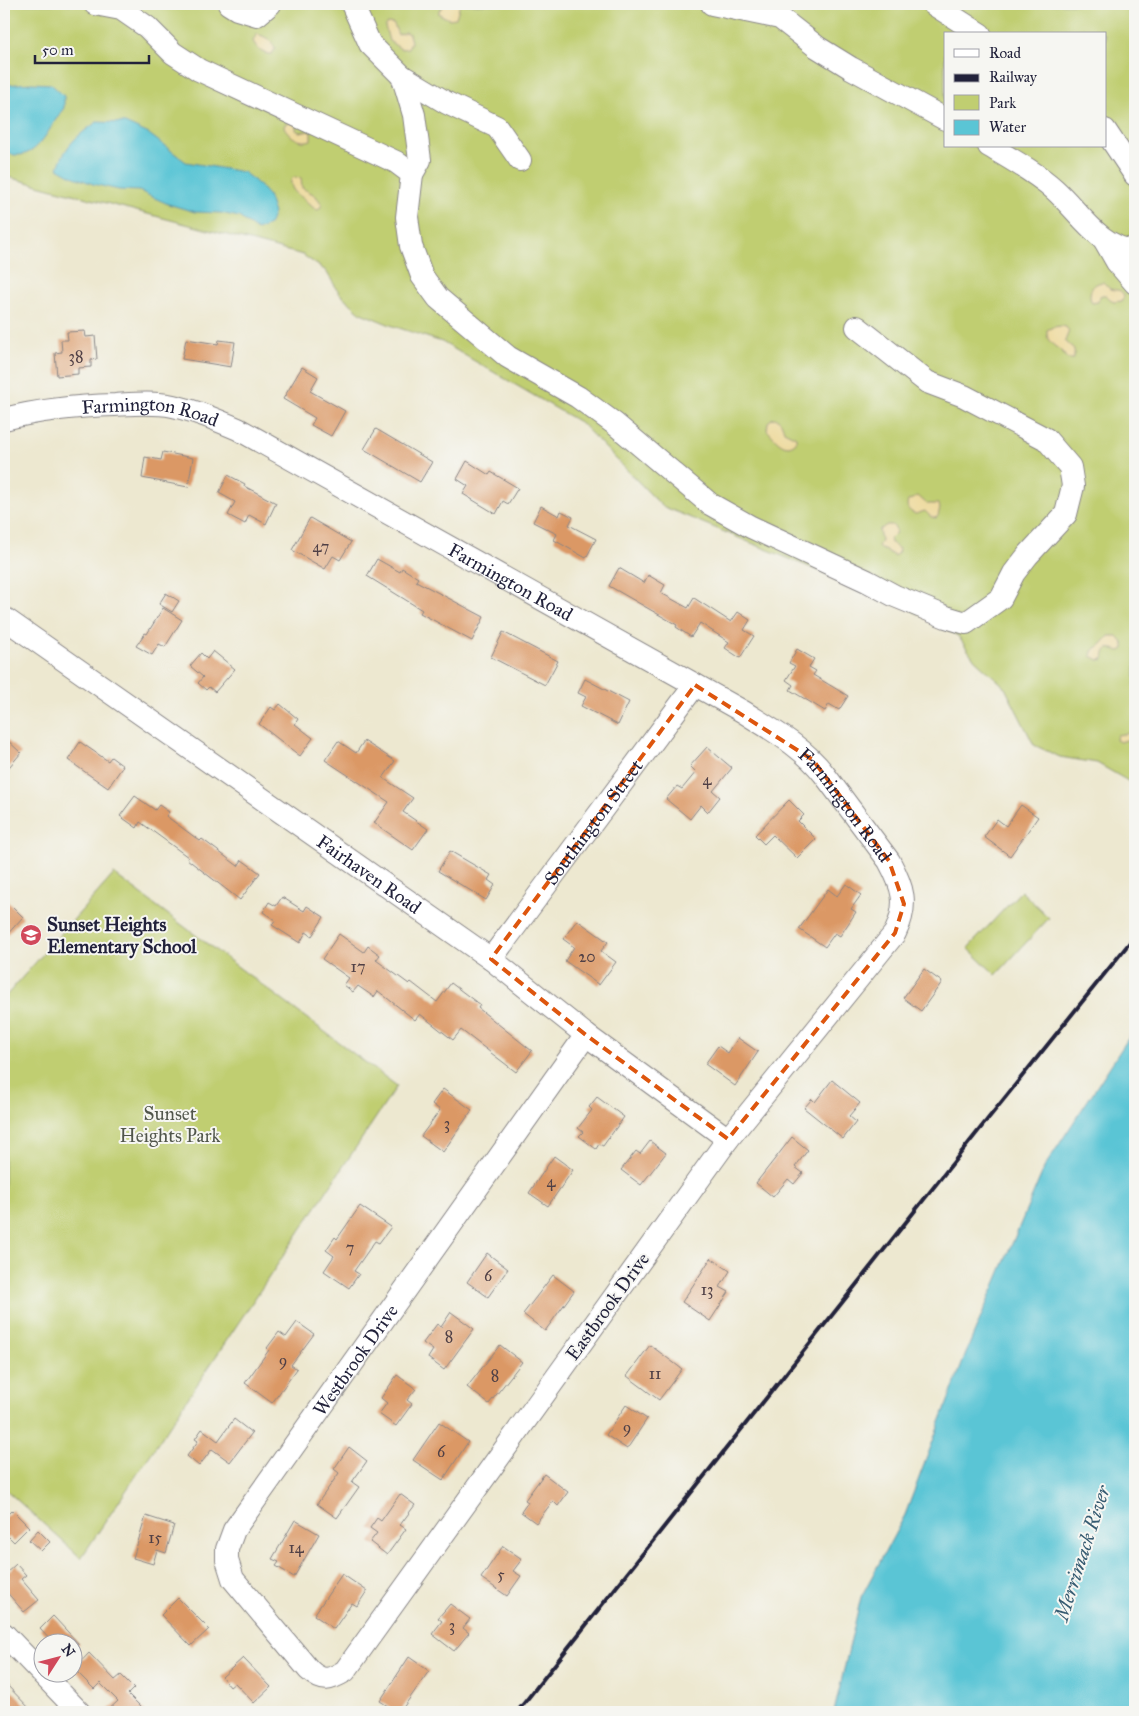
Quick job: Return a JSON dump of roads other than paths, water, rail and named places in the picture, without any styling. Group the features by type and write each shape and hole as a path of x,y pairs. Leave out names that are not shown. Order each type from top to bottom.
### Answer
{"street":[{"path":"95,4 121,9 147,28 173,53 199,70 370,149 396,162 412,174"},
{"path":"229,4 237,9 257,15 270,4"},
{"path":"352,4 370,44 402,76 447,103 497,127 520,160"},
{"path":"712,4 780,18 817,47 851,68 944,118"},
{"path":"933,4 977,32"},
{"path":"402,76 414,115 420,160 412,174 407,217 411,246 422,276 438,298 508,357 578,397 615,424 710,504 751,527 895,596 946,617 966,623 1001,598 1014,573 1066,514 1073,486 1070,467 1046,439 964,396 927,382 857,327"},
{"path":"1106,132 1135,175"},
{"path":"992,148 1054,188 1105,241 1117,262 1135,283"},
{"path":"1105,241 1126,250 1135,251"},
{"name":"Farmington Road","path":"4,419 72,407 134,404 170,406 205,415 247,434 742,711 802,750 813,760 889,861 896,874 904,904 902,919 895,933"},
{"name":"Fairhaven Road","path":"4,618 490,959 586,1036 728,1139"},
{"name":"Southington Street","path":"490,959 695,685"},
{"name":"Eastbrook Drive","path":"325,1680 345,1671 728,1139 895,933"},
{"name":"Westbrook Drive","path":"325,1680 309,1670 233,1579 227,1560 230,1539 234,1530 586,1036"},
{"path":"4,1634 79,1712"}],"water":[{"path":"51,84 64,96 64,108 46,135 33,150 25,154 15,155 4,152 4,85"},
{"path":"97,122 125,123 149,134 186,162 243,172 255,181 268,195 274,213 269,225 257,230 239,217 221,213 195,212 168,204 139,191 119,190 93,184 58,168 64,153 73,141"},
{"name":"Merrimack River","path":"1135,1028 1135,1712 834,1712 861,1597 905,1515 970,1343 1045,1166"}],"railway":[{"path":"517,1712 1135,936"}],"place":[{"name":"Sunset Heights Elementary School","path":"31,935"}],"park label":[{"name":"Sunset Heights Park","path":"170,1124"}]}
